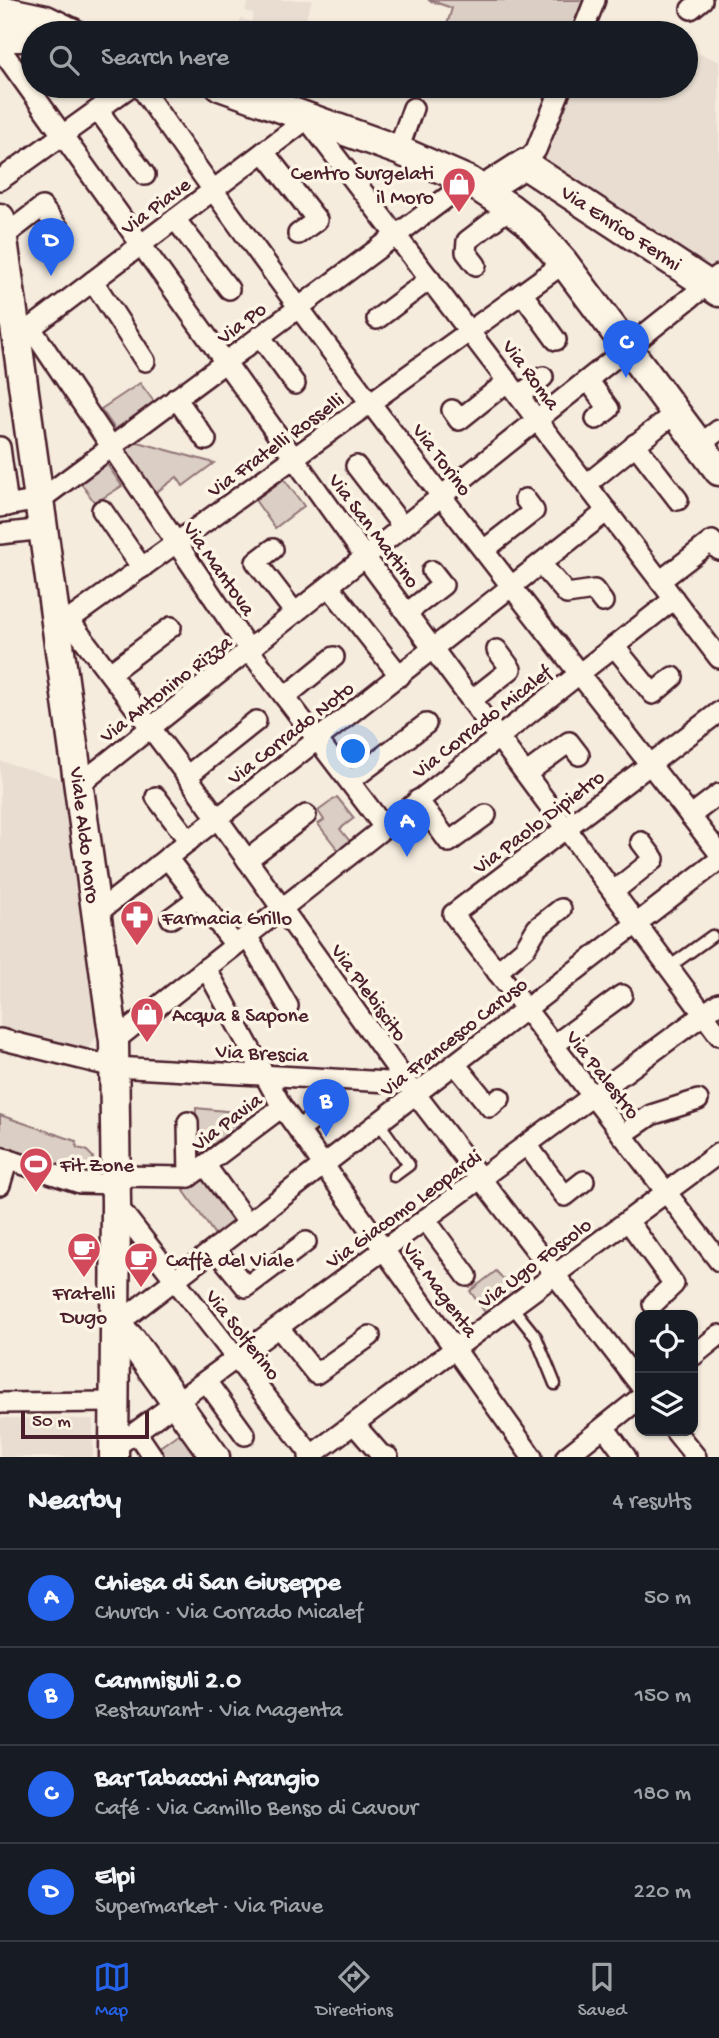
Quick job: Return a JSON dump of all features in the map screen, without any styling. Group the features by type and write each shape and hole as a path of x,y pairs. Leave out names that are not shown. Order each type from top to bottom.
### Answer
{"street":[{"path":"587,21 595,0"},
{"path":"0,10 48,21"},
{"name":"Via San Martino","path":"9,41 21,63"},
{"name":"Via San Martino","path":"41,98 62,136 139,246 365,557 473,699 669,967 712,1009 719,1035"},
{"path":"0,180 114,98"},
{"name":"Via Torino","path":"148,98 212,191 442,496 719,853"},
{"path":"252,98 398,149 477,185 528,222 564,263 676,412 709,437 719,471"},
{"path":"477,185 524,164 536,150 557,98"},
{"path":"398,149 413,108"},
{"path":"98,110 145,175"},
{"name":"Via Piave","path":"23,329 93,281 307,119"},
{"name":"Via Roma","path":"307,119 719,658"},
{"path":"264,152 317,220 298,234"},
{"name":"Via Enrico Fermi","path":"524,164 715,284"},
{"name":"Via Po","path":"40,500 397,234 477,185"},
{"path":"1,227 43,207 62,233"},
{"path":"476,265 466,252 467,242 510,208"},
{"path":"175,219 229,289"},
{"name":"Viale Aldo Moro","path":"1,227 4,267 23,329 40,500 63,621 80,784 114,1054 115,1402 121,1446"},
{"name":"Via Fratelli Rosselli","path":"63,621 142,568 564,263"},
{"path":"377,319 430,279"},
{"path":"93,281 145,361"},
{"name":"Via Antonino Rizza","path":"80,784 588,380 715,284"},
{"path":"522,293 556,340"},
{"name":"Via Mantova","path":"23,329 112,446 175,544 249,650 384,827"},
{"path":"260,336 295,384"},
{"path":"452,410 459,419 514,388 542,377"},
{"path":"588,380 609,409 596,419"},
{"path":"176,398 206,440"},
{"path":"587,484 676,412"},
{"path":"635,444 678,500"},
{"path":"0,447 4,507 40,500"},
{"path":"356,466 403,527"},
{"path":"484,550 534,510 525,499"},
{"path":"102,510 142,568"},
{"name":"Via Corrado Noto","path":"96,914 607,511"},
{"path":"0,534 44,529"},
{"path":"660,581 716,545"},
{"path":"273,549 256,562 295,613"},
{"path":"541,564 567,594 594,590 603,601"},
{"path":"408,612 443,585 432,571"},
{"path":"329,586 400,676"},
{"name":"Via Corrado Micalef","path":"114,1054 206,968 674,599"},
{"name":"Via Plebiscito","path":"63,621 110,673 151,727 412,1088 635,1379"},
{"path":"110,673 171,627"},
{"path":"614,646 653,694 673,677"},
{"path":"473,699 512,669 497,650"},
{"path":"285,697 334,657"},
{"name":"Via Paolo Dipietro","path":"453,914 719,712"},
{"path":"187,776 256,722"},
{"path":"350,781 426,724"},
{"path":"527,773 569,742 579,755"},
{"path":"690,816 719,794"},
{"path":"156,797 189,841"},
{"path":"418,800 449,842 486,815"},
{"path":"247,860 306,815"},
{"path":"614,891 654,859 641,842"},
{"path":"167,858 198,898 241,941 288,1006"},
{"name":"Via Francesco Caruso","path":"116,1325 379,1123 412,1088 455,1064 719,860"},
{"path":"171,918 198,898"},
{"path":"497,972 525,948 537,928 561,909"},
{"name":"Via Palestro","path":"453,914 719,1261"},
{"name":"Via Magenta","path":"206,968 282,1107 532,1457"},
{"path":"554,1045 622,995"},
{"name":"Via Giacomo Leopardi","path":"121,1446 235,1359 712,1009"},
{"name":"Via Brescia","path":"0,1039 264,1075 412,1088"},
{"path":"455,1064 490,1107 500,1098"},
{"path":"622,1135 651,1115 698,1100"},
{"name":"Via Pavia","path":"4,1158 80,1183 116,1188 189,1177 282,1107"},
{"path":"299,1130 328,1108"},
{"path":"188,1122 189,1177"},
{"path":"527,1145 565,1196 584,1181"},
{"name":"Via Ugo Foscolo","path":"312,1456 719,1153"},
{"path":"0,1185 4,1158"},
{"path":"206,1166 248,1224"},
{"name":"Via Solferino","path":"116,1188 174,1281 312,1456"},
{"path":"425,1219 467,1276"},
{"path":"628,1221 674,1284 653,1304"},
{"path":"215,1249 246,1287 306,1242"},
{"path":"116,1325 131,1340 215,1457"},
{"path":"279,1328 316,1374 370,1336"},
{"path":"698,1352 719,1335"},
{"path":"206,1381 245,1434"},
{"path":"0,1403 115,1402"},
{"path":"566,1457 635,1402"},
{"path":"354,1424 381,1455 388,1457"},
{"path":"604,1427 626,1457"},
{"path":"680,1436 696,1457"},
{"path":"121,1446 153,1457"}],"lane":[{"path":"669,967 712,936"},
{"path":"379,1123 409,1165 394,1177"},
{"path":"512,1307 536,1337 555,1384"}],"shaded area":[{"path":"249,0 312,0 305,21 251,21 254,14 245,10"},
{"path":"428,0 583,0 575,21 448,21 452,8"},
{"path":"698,53 719,61 719,263 710,270 542,161 568,98 698,98"},
{"path":"140,383 155,403 115,429 101,409"},
{"path":"138,442 214,463 183,486 177,477 154,494 126,449"},
{"path":"106,463 122,486 95,503 80,482"},
{"path":"284,479 304,506 275,528 255,500"},
{"path":"0,761 61,779 65,788 97,1037 89,1047 80,1048 0,1028"},
{"path":"337,797 354,818 340,829 352,844 339,851 318,824 324,820 318,811"},
{"path":"196,1108 235,1112 242,1122 194,1159"},
{"path":"0,1115 76,1141 77,1148 86,1150 93,1157 92,1167 83,1170 60,1168 0,1149"},
{"path":"203,1178 237,1226 218,1239 184,1191"},
{"path":"496,1271 517,1294 487,1315 470,1291"},
{"path":"0,1418 93,1419 93,1457 0,1457"},
{"path":"181,1432 199,1457 163,1457 157,1449"}],"place":[{"name":"Centro Surgelati il Moro","path":"459,214"},
{"name":"Elpi","path":"51,276"},
{"name":"Bar Tabacchi Arangio","path":"626,378"},
{"name":"Chiesa di San Giuseppe","path":"407,857"},
{"name":"Farmacia Grillo","path":"137,947"},
{"name":"Acqua & Sapone","path":"147,1044"},
{"name":"Cammisuli 2.0","path":"326,1137"},
{"name":"Fit Zone","path":"36,1194"},
{"name":"Fratelli Dugo","path":"84,1279"},
{"name":"Caffè del Viale","path":"141,1289"}]}
